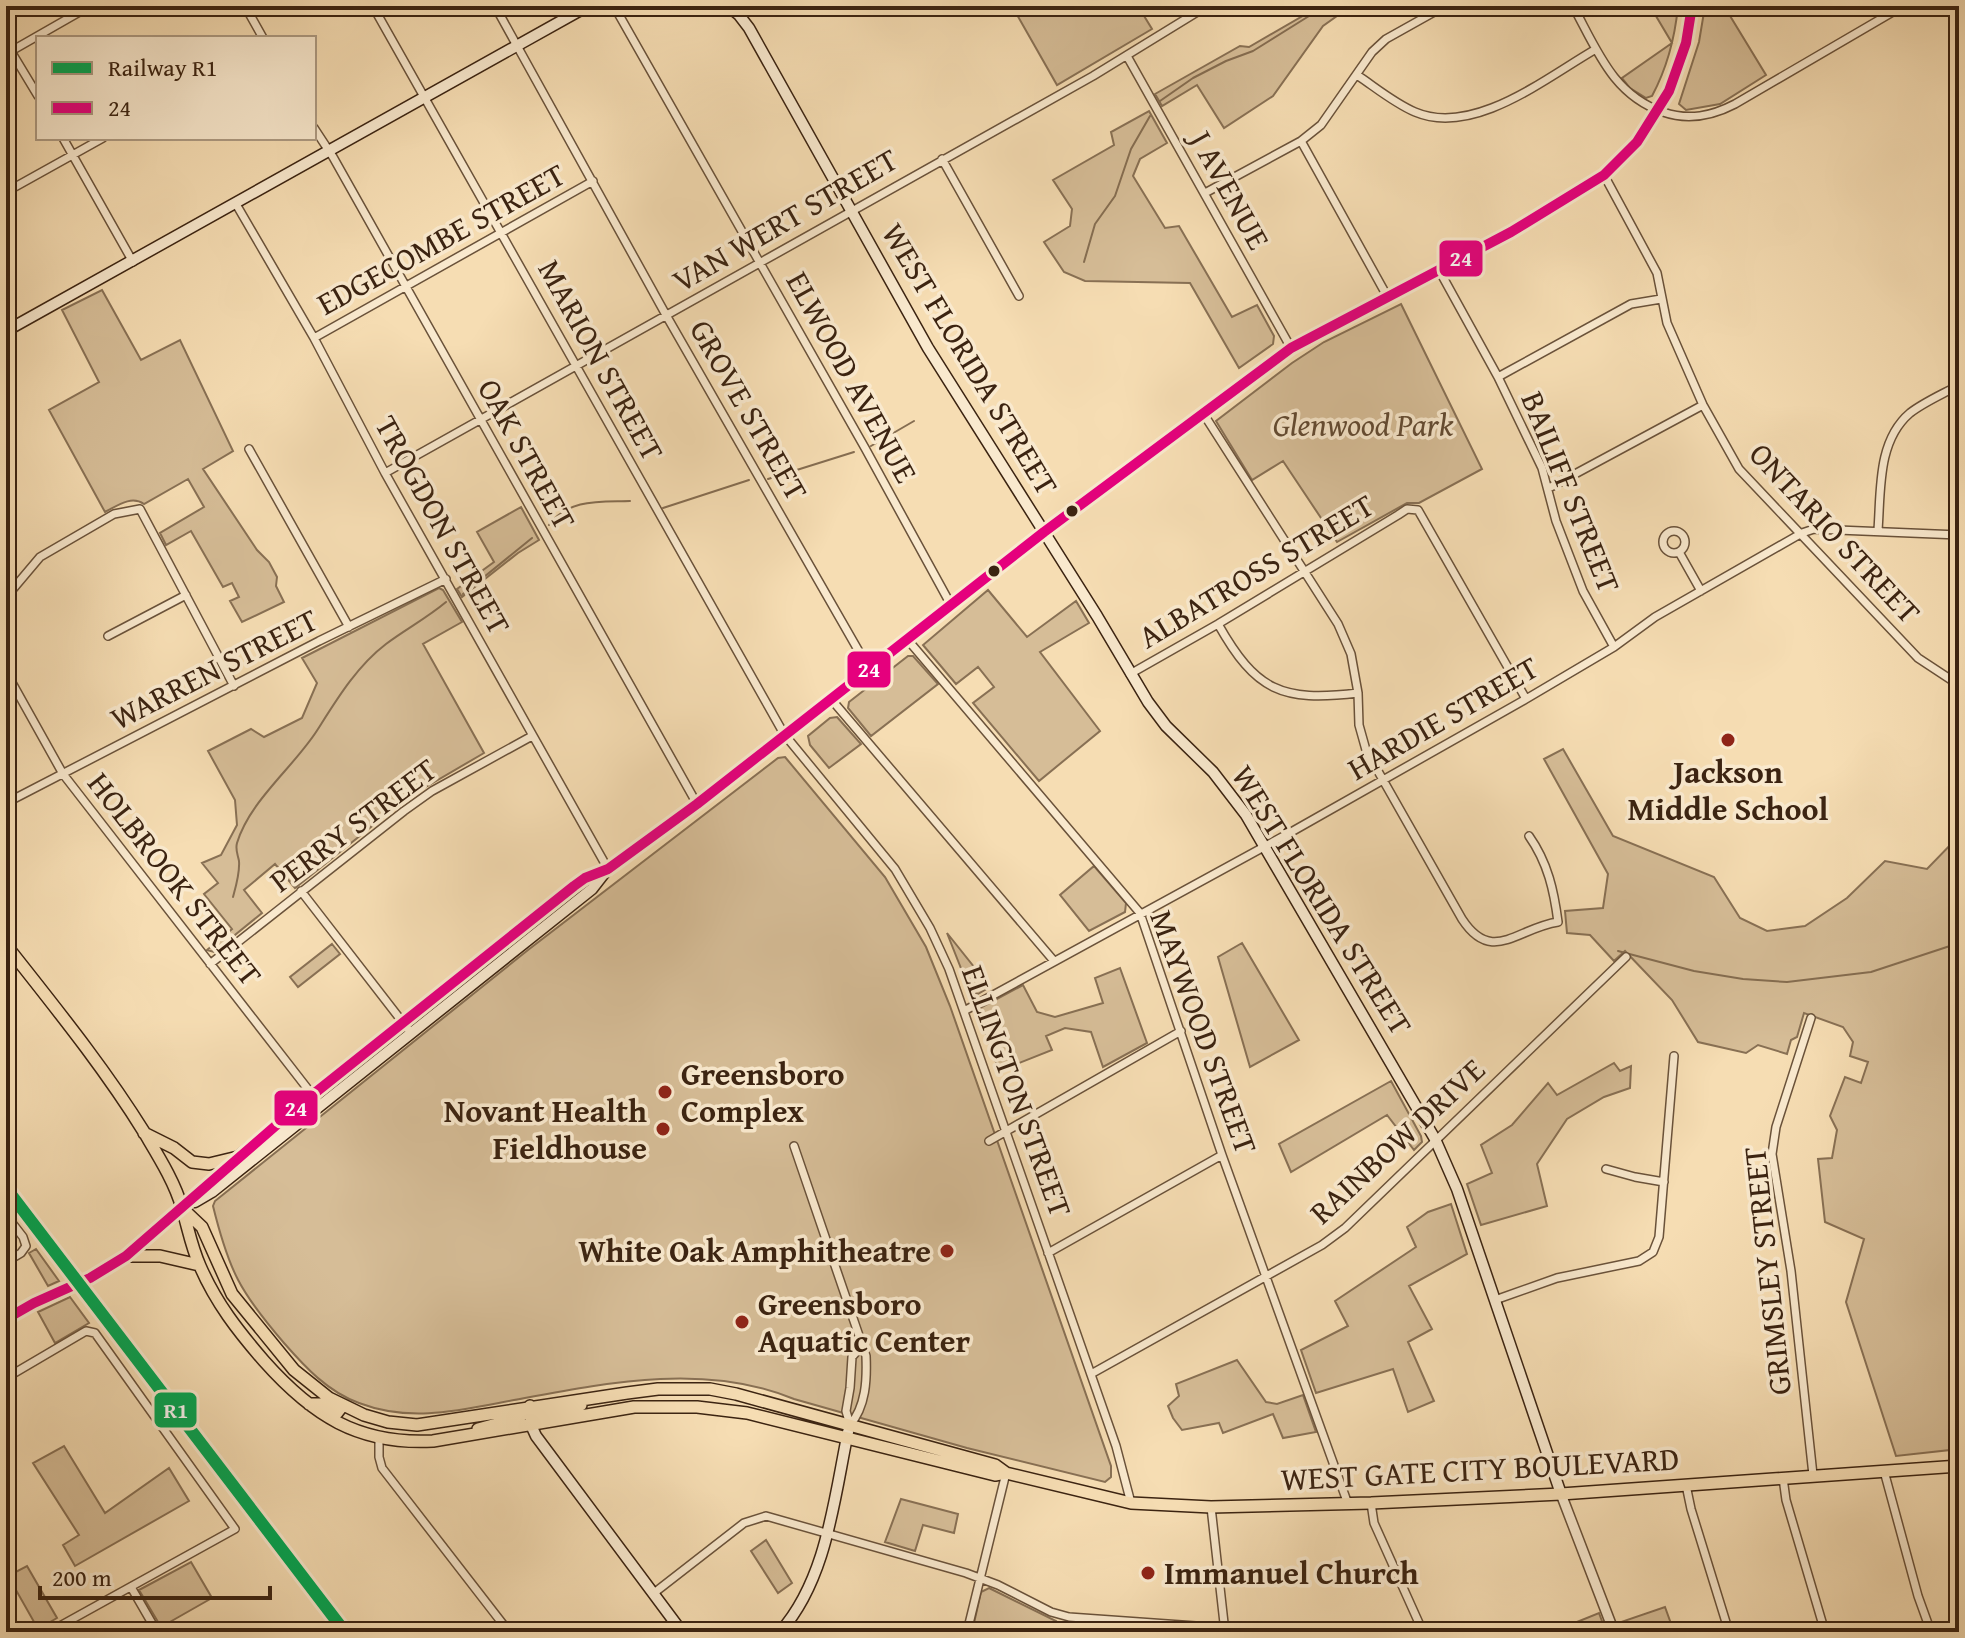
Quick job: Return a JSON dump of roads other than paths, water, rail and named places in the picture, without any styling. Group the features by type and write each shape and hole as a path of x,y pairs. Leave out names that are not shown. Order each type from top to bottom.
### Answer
{"main road":[{"path":"6,331 588,6"},
{"name":"WEST FLORIDA STREET","path":"728,6 749,28 928,348 1130,674 1166,726 1229,791 1265,846 1435,1139 1457,1189 1561,1494"},
{"path":"183,1209 238,1157 312,1095 574,886 608,869 697,804 1044,532 1291,348 1511,232 1604,175 1637,142 1659,110 1677,72 1692,6"},
{"path":"183,1209 212,1192 321,1106 592,889 608,869"},
{"name":"WEST GATE CITY BOULEVARD","path":"6,945 104,1073 144,1133 183,1209 187,1233 199,1265 229,1320 285,1384 308,1404 341,1425 379,1438 412,1442 468,1436 634,1407 669,1405 747,1413 848,1431 995,1465 1006,1473 1131,1503 1211,1507 1561,1494 1959,1466"},
{"path":"144,1133 174,1148 192,1162 209,1164 238,1157"},
{"name":"WEST GATE CITY BOULEVARD","path":"183,1209 202,1227 227,1285 246,1314 294,1370 312,1386 343,1405 388,1422 417,1425 658,1389 710,1389 848,1431"},
{"path":"126,1256 151,1255 199,1265"},
{"path":"600,1397 576,1407 536,1415 531,1419 531,1425 536,1436 682,1632"},
{"path":"308,1404 321,1404 337,1413 343,1405"},
{"path":"468,1436 484,1426 519,1418 530,1406"},
{"path":"379,1438 440,1422"},
{"path":"780,1632 806,1595 826,1534 848,1431"}],"street":[{"path":"38,36 90,6"},
{"path":"262,36 247,10 265,6"},
{"name":"GROVE STREET","path":"495,6 666,315 869,669"},
{"name":"ELWOOD AVENUE","path":"614,6 951,605"},
{"name":"VAN WERT STREET","path":"385,473 761,264 851,210 1127,56 1207,6"},
{"path":"1205,193 1301,141 1321,125 1372,52 1386,39 1445,6"},
{"path":"1573,6 1622,88 1642,104 1676,116 1690,117 1724,110 1903,6"},
{"name":"MARION STREET","path":"375,10 784,734"},
{"path":"8,53 36,37"},
{"path":"6,43 8,53 36,93"},
{"path":"1357,75 1414,111 1432,117 1475,115 1499,106 1596,49"},
{"name":"J AVENUE","path":"1127,56 1291,348"},
{"name":"OAK STREET","path":"316,131 697,804"},
{"path":"64,140 133,262"},
{"path":"6,192 99,140"},
{"path":"1301,141 1387,296"},
{"path":"942,159 1019,296"},
{"name":"ONTARIO STREET","path":"1604,175 1657,273 1667,323 1703,405 1739,469 1918,658 1959,685"},
{"name":"EDGECOMBE STREET","path":"314,338 593,181"},
{"name":"TROGDON STREET","path":"236,204 314,338 385,473 608,869"},
{"name":"BAILIFF STREET","path":"1439,270 1498,377 1549,488 1556,521 1583,591 1614,647"},
{"path":"1498,377 1631,304 1661,299"},
{"path":"1878,530 1883,469 1897,427 1911,412 1959,385"},
{"path":"1549,488 1703,405"},
{"path":"1203,413 1338,624 1351,654 1358,693 1359,725 1366,750 1471,932 1482,941 1495,944 1540,925 1558,922 1549,872 1529,836"},
{"path":"249,449 349,627"},
{"path":"6,593 40,557 114,514 140,509 234,686"},
{"name":"ALBATROSS STREET","path":"1130,674 1407,509 1418,510 1526,699"},
{"name":"HARDIE STREET","path":"964,1011 1526,699 1614,647 1655,617 1802,533 1814,529 1959,535"},
{"path":"1679,552 1701,591"},
{"name":"WARREN STREET","path":"6,803 446,579"},
{"path":"108,636 186,595"},
{"path":"1218,624 1238,658 1265,683 1291,694 1322,697 1358,693"},
{"name":"MAYWOOD STREET","path":"907,639 1140,913 1222,1155 1348,1504"},
{"name":"HOLBROOK STREET","path":"6,672 63,774 321,1106"},
{"path":"6,696 16,691"},
{"path":"831,699 1054,961"},
{"name":"ELLINGTON STREET","path":"784,734 895,869 936,940 964,1011 1120,1456 1131,1503"},
{"name":"PERRY STREET","path":"210,964 432,791 532,736"},
{"path":"301,891 411,1033"},
{"name":"RAINBOW DRIVE","path":"1091,1374 1322,1245 1345,1228 1626,957"},
{"name":"GRIMSLEY STREET","path":"1811,1018 1776,1127 1772,1154 1791,1271 1813,1475"},
{"path":"989,1141 1181,1031"},
{"path":"1495,1300 1557,1278 1639,1261 1649,1256 1659,1237 1674,1056"},
{"path":"794,1146 866,1356 866,1380 860,1413 848,1431"},
{"path":"1048,1253 1222,1155"},
{"path":"1606,1169 1664,1182"},
{"path":"6,1319 90,1278 126,1256 183,1209"},
{"path":"6,1215 26,1246 6,1262"},
{"path":"6,1378 86,1331 95,1333 235,1529 49,1632"},
{"path":"848,1431 846,1411 852,1357 861,1347"},
{"path":"379,1438 382,1468 509,1632"},
{"path":"1884,1471 1931,1632"},
{"path":"967,1632 1006,1473"},
{"path":"1783,1478 1786,1500 1825,1632"},
{"path":"1686,1485 1729,1632"},
{"name":"WEST FLORIDA STREET","path":"1561,1494 1614,1632"},
{"path":"1371,1503 1374,1523 1423,1632"},
{"path":"654,1593 744,1523 766,1516 916,1558 998,1585 1051,1612 1069,1617 1224,1630 1211,1507"},
{"path":"131,1587 157,1632"}],"waterway":[{"path":"1160,101 1193,78 1253,51 1325,6"},
{"path":"1084,262 1095,224 1115,196 1131,149 1150,116"},
{"path":"871,446 914,421"},
{"path":"768,479 854,452"},
{"path":"663,508 749,480"},
{"path":"549,525 566,510 586,503 630,501"},
{"path":"463,594 532,538"},
{"path":"233,897 239,870 237,843 243,827 262,798 308,743 366,662 446,602"},
{"path":"1618,951 1694,971 1787,982 1871,972 1959,943"}],"rail line":[{"name":"R1","path":"6,1188 345,1632"}],"place":[{"name":"Jackson Middle School","path":"1728,740"},
{"name":"Greensboro Complex","path":"665,1092"},
{"name":"Novant Health Fieldhouse","path":"663,1129"},
{"name":"White Oak Amphitheatre","path":"947,1251"},
{"name":"Greensboro Aquatic Center","path":"742,1322"},
{"name":"Immanuel Church","path":"1148,1573"}],"park label":[{"name":"Glenwood Park","path":"1363,425"}]}
